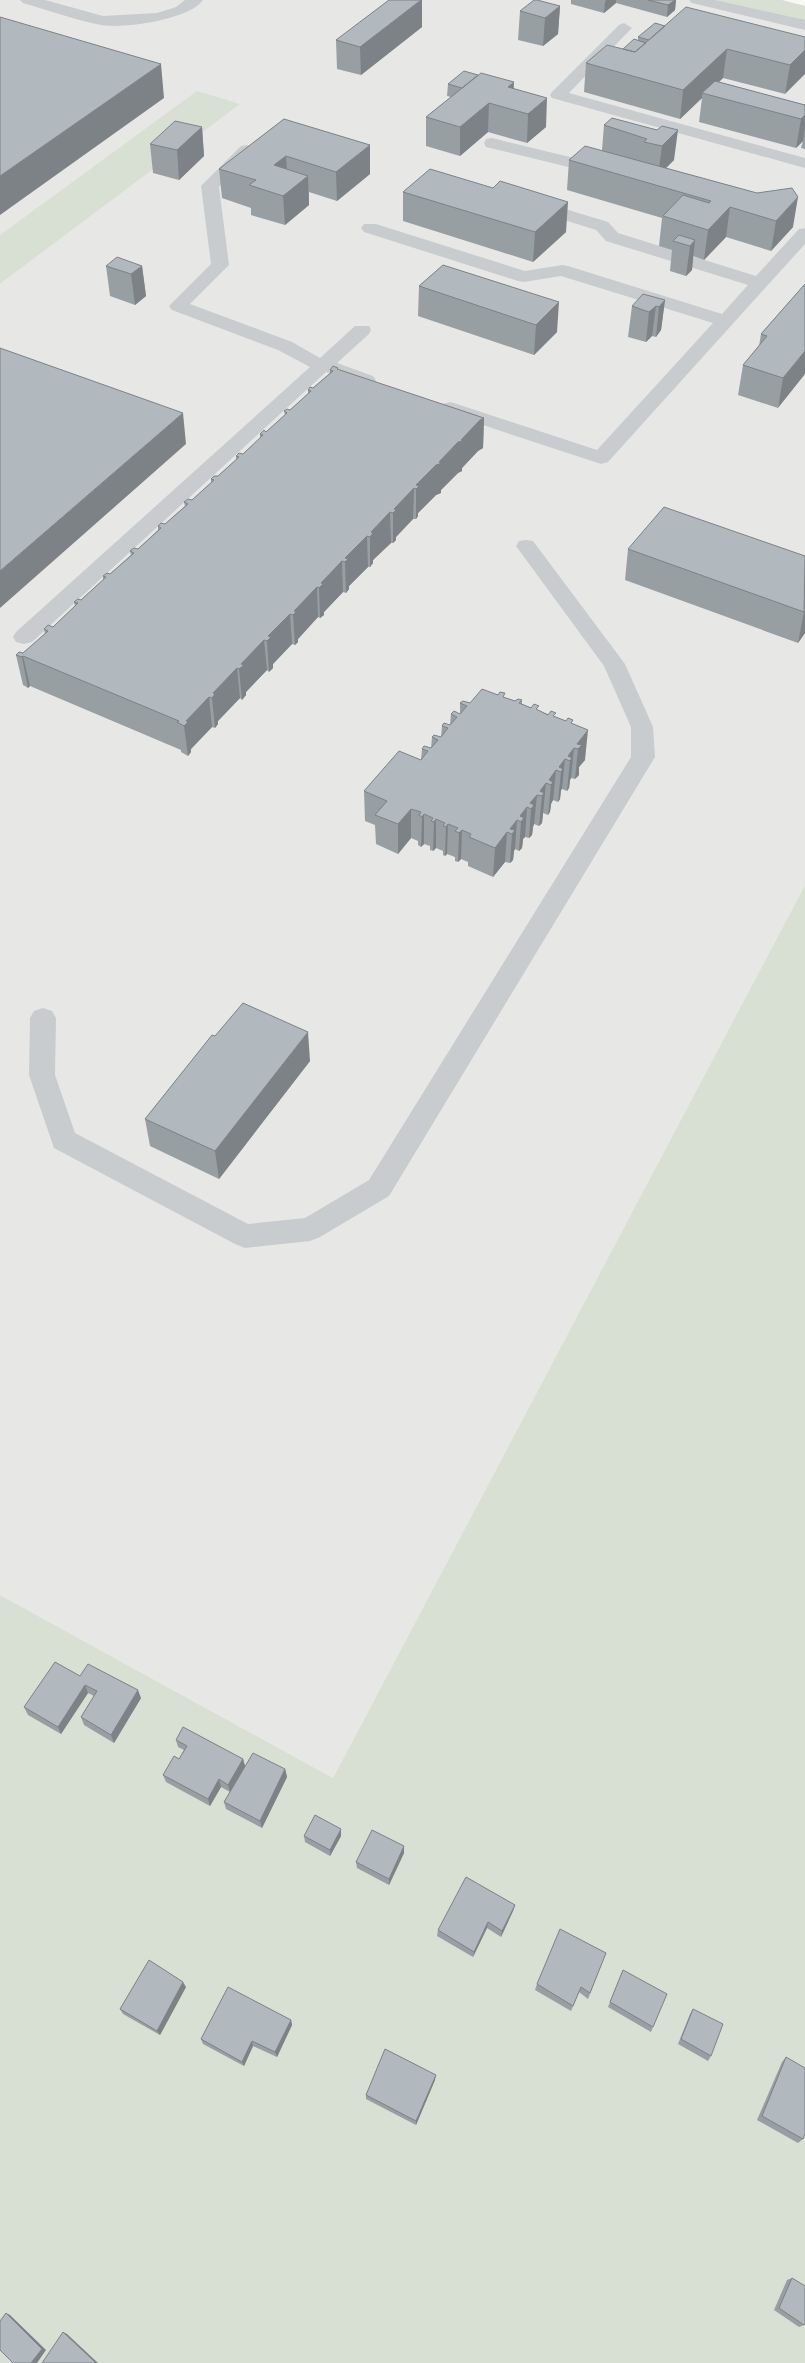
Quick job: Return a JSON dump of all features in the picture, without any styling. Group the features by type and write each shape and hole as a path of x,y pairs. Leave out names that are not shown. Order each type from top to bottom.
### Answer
{"street":[{"path":"28,0 103,21 159,17 180,10 195,0"},
{"path":"697,0 781,22 805,25"},
{"path":"624,28 558,95 805,163"},
{"path":"492,143 621,176"},
{"path":"249,147 210,186 220,265 178,306 285,346 322,365 387,387"},
{"path":"519,200 602,226 612,237 760,282"},
{"path":"370,228 524,277 562,270 726,321"},
{"path":"434,402 601,458 805,233"},
{"path":"24,637 362,330"},
{"path":"43,1018 42,1075 64,1140 245,1236 310,1230 378,1188 643,758 642,727 614,664 526,546"}],"shaded area":[{"path":"0,0 689,0 805,28 805,885 333,1778 0,1595 0,284 239,104 0,235"},
{"path":"707,0 782,0 805,6 805,23"},
{"path":"197,91 240,104 0,284 0,235"},
{"path":"805,885 805,2363 0,2363 0,1595 333,1778"}],"building":[{"path":"389,0 421,0 360,47 336,40"},
{"path":"534,0 560,6 545,18 520,11"},
{"path":"648,0 675,0 668,5"},
{"path":"686,7 805,37 805,50 790,65 727,49 683,90 586,63 607,45 635,52"},
{"path":"0,17 161,64 0,176"},
{"path":"655,23 665,26 649,40 638,37"},
{"path":"634,39 646,43 635,52 623,49"},
{"path":"464,71 478,75 462,88 448,84"},
{"path":"481,73 514,82 508,87 547,98 528,114 489,103 460,127 426,117"},
{"path":"715,81 805,105 805,115 801,119 702,93"},
{"path":"612,118 657,130 662,126 678,130 662,146 644,142 647,139 604,125"},
{"path":"284,119 370,145 336,172 286,156 274,165 308,176 283,196 249,185 256,180 219,169"},
{"path":"175,121 202,127 177,150 150,144"},
{"path":"585,146 757,193 792,188 798,197 776,221 730,207 708,230 663,216 683,195 709,203 711,201 569,160"},
{"path":"430,169 493,188 500,181 568,202 535,232 403,192"},
{"path":"679,235 695,240 690,246 673,241"},
{"path":"117,257 142,266 131,274 106,266"},
{"path":"443,265 559,302 536,325 419,286"},
{"path":"805,284 805,351 783,378 743,365 767,336 761,334"},
{"path":"643,294 665,300 659,307 656,306 649,312 632,306"},
{"path":"0,348 183,413 0,571"},
{"path":"333,366 337,369 484,418 461,440 463,441 458,442 439,462 442,463 436,465 416,485 419,486 416,489 414,488 394,509 396,510 393,513 390,512 371,532 373,533 370,537 367,536 345,558 348,559 345,562 342,561 321,583 323,584 319,588 317,587 294,611 296,612 293,615 290,614 268,636 271,637 267,641 264,640 241,664 244,665 239,669 237,668 213,693 215,694 212,698 209,697 186,721 188,722 184,726 177,722 179,721 23,656 16,655 19,652 23,653 48,631 44,629 48,625 53,627 78,603 74,602 78,599 81,600 106,577 103,576 107,573 110,574 134,553 130,551 134,548 138,549 161,528 158,526 161,523 165,524 188,504 184,502 188,499 192,500 214,480 211,479 214,476 218,476 239,457 236,456 239,453 243,454 263,435 260,434 264,430 266,432 287,413 284,411 290,410 311,391 308,390 310,387 313,388 333,371 330,370"},
{"path":"664,507 805,556 804,612 628,549"},
{"path":"482,689 498,695 500,692 505,693 503,697 515,701 518,699 522,700 519,703 531,708 534,704 539,706 536,709 548,715 551,711 556,713 553,716 566,721 568,718 573,720 571,723 588,730 577,744 582,745 578,749 574,748 568,756 572,758 570,761 565,759 559,767 563,769 561,772 556,770 549,780 553,782 551,785 546,783 540,791 544,793 542,796 537,795 530,803 534,805 531,809 527,807 520,816 524,818 521,822 517,820 510,829 515,830 512,834 507,832 495,848 469,837 471,834 462,830 459,833 455,831 458,828 448,824 446,827 443,826 445,823 436,819 434,822 431,821 433,818 424,814 422,817 419,815 421,812 411,809 398,824 375,815 387,801 364,791 399,751 421,760 428,751 422,749 424,746 431,748 438,740 432,737 434,735 441,737 448,728 442,726 444,723 450,725 457,717 451,714 454,711 460,714 467,706 460,703 463,701 470,703"},
{"path":"243,1003 308,1032 215,1151 145,1119 212,1035 215,1036"},
{"path":"55,1662 80,1676 88,1664 138,1690 111,1735 81,1717 97,1691 85,1685 58,1727 24,1707"},
{"path":"183,1727 243,1759 228,1785 219,1779 208,1799 163,1775 174,1756 179,1759 187,1746 176,1740"},
{"path":"253,1753 285,1769 260,1821 224,1802"},
{"path":"315,1815 341,1829 330,1850 304,1836"},
{"path":"372,1830 404,1846 389,1879 356,1862"},
{"path":"466,1877 515,1905 502,1931 488,1922 474,1952 438,1930"},
{"path":"560,1929 606,1953 590,1993 581,1987 573,2006 537,1984"},
{"path":"149,1960 183,1982 157,2031 120,2009"},
{"path":"623,1970 667,1994 653,2027 610,2002"},
{"path":"228,1987 291,2020 275,2052 252,2041 242,2062 201,2039"},
{"path":"693,2009 723,2024 711,2056 681,2039"},
{"path":"385,2049 436,2075 416,2121 366,2095"},
{"path":"786,2057 805,2068 805,2134 803,2139 762,2116"},
{"path":"792,2278 805,2286 804,2325 779,2308"},
{"path":"6,2313 42,2349 31,2363 13,2363 0,2350 0,2321"},
{"path":"63,2332 96,2363 42,2363"}]}
